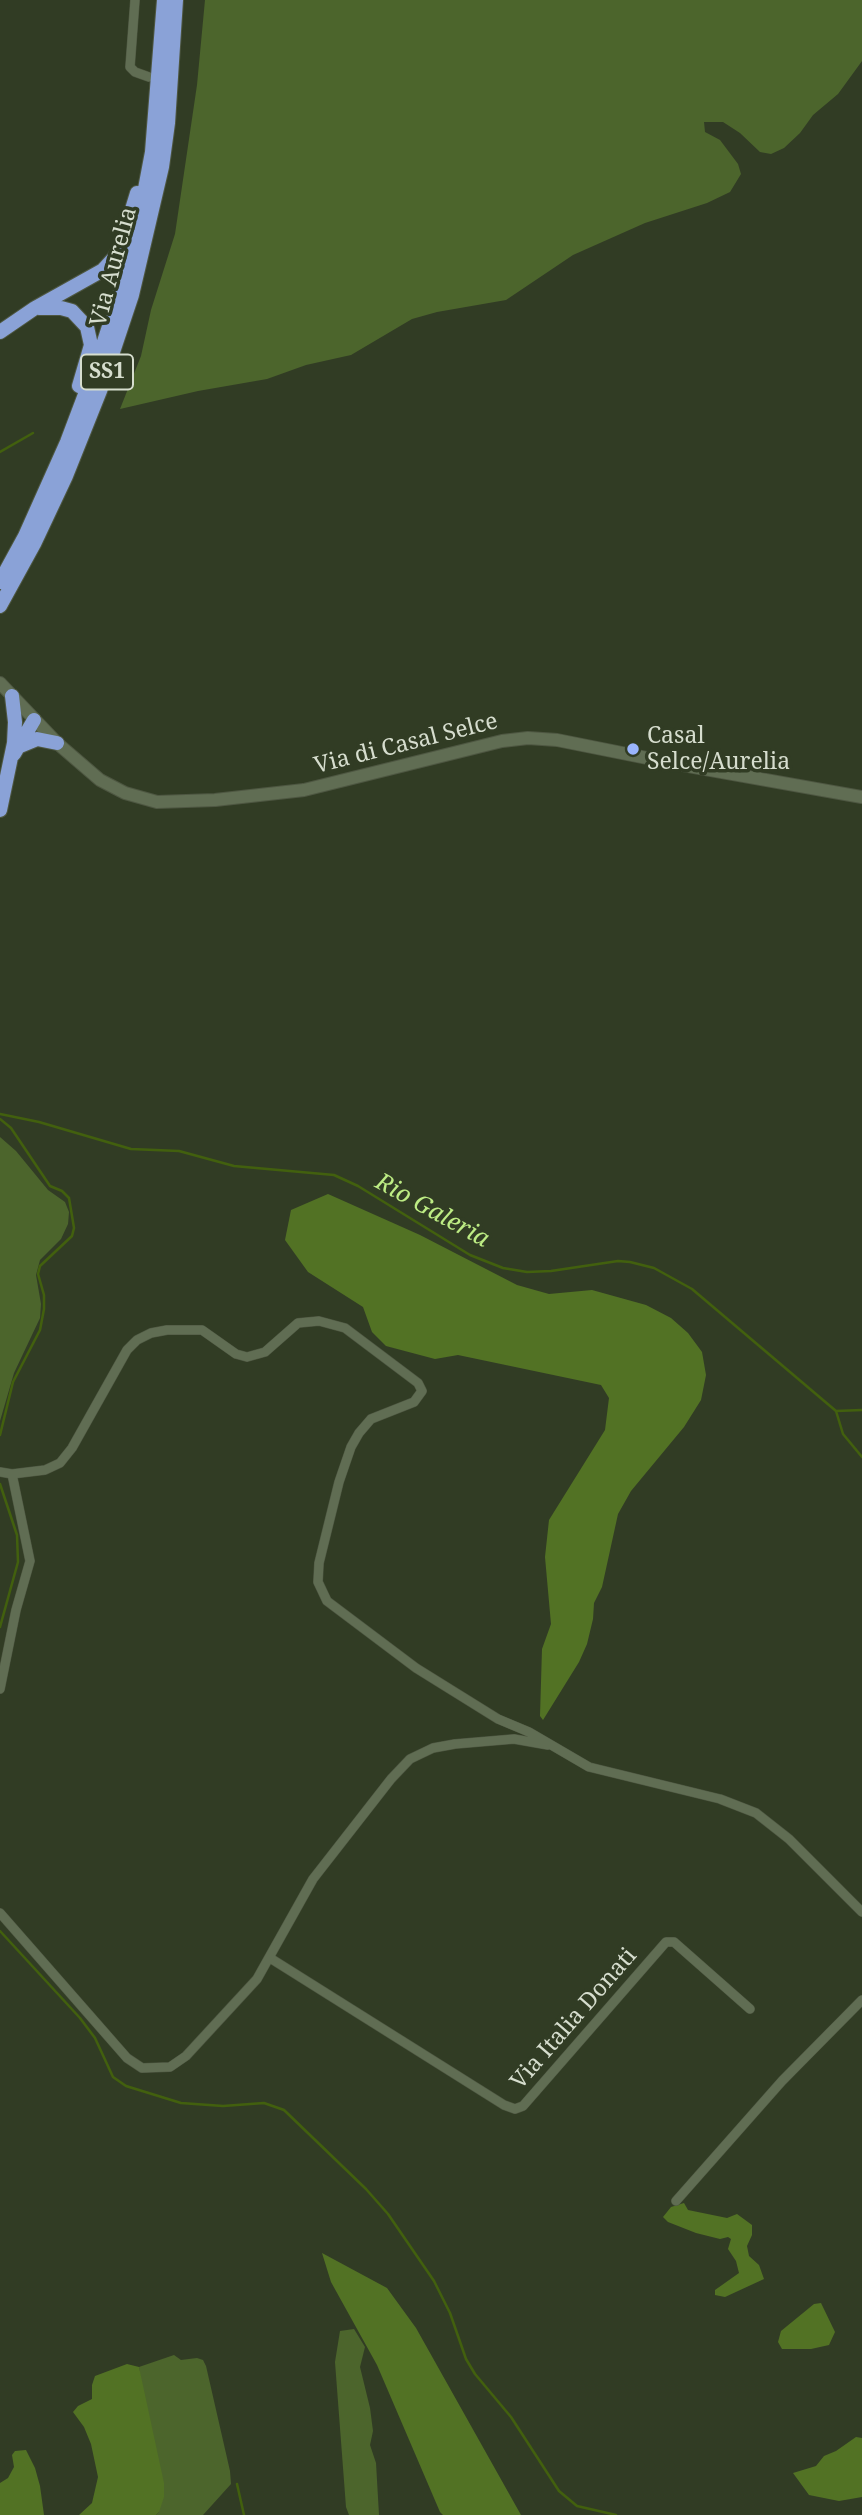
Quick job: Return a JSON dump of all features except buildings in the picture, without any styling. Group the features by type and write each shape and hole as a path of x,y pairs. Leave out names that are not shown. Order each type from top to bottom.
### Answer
{"highway":[{"path":"152,152 144,136 156,0"},
{"name":"Via Aurelia","path":"0,582 57,468 114,314 135,235 152,152 164,0"},
{"name":"Via Aurelia","path":"0,606 34,544 66,476 110,363 146,243 168,123 176,0"},
{"path":"168,123 176,87 184,0"},
{"path":"0,332 34,308 103,270 114,258 122,242 136,195 148,177"},
{"path":"34,308 61,307 72,311 87,327 90,337 88,359 66,424 57,468"},
{"path":"12,696 15,747"},
{"path":"0,810 15,747 24,724 34,720"},
{"path":"15,747 37,738 57,743"}],"main road":[{"name":"Via di Casal Selce","path":"0,683 57,743 100,780 125,793 157,802 215,800 304,790 502,741 528,738 557,740 862,797"}],"street":[{"path":"135,0 130,65 134,71 149,77"},
{"path":"0,1689 16,1609 30,1562 6,1473 51,1468 63,1460 122,1356 133,1343 143,1337 164,1330 196,1329 210,1334 236,1354 252,1357 265,1352 298,1323 319,1321 345,1328 418,1382 422,1391 414,1402 371,1419 354,1442 339,1482 320,1555 318,1576 322,1592 336,1610 416,1668 498,1719 598,1770 720,1799 756,1813 789,1839 862,1912"},
{"path":"0,1913 114,2045 134,2064 148,2069 170,2067 186,2056 257,1979 313,1879 391,1779 410,1759 433,1748 455,1744 513,1739 545,1746 550,1744"},
{"name":"Via Italia Donati","path":"270,1958 504,2105 515,2109 523,2106 666,1942 674,1942 750,2009"},
{"path":"676,2201 782,2081 862,2000"}],"green space":[{"path":"205,0 862,0 862,61 838,94 813,115 800,133 784,148 771,154 760,152 740,133 723,122 704,122 705,132 720,140 738,164 741,174 730,192 707,203 645,223 573,255 506,300 412,319 351,355 306,365 267,379 120,409 141,356 151,310 175,234 197,85"},
{"path":"0,1137 16,1151 48,1190 65,1202 69,1212 68,1224 61,1239 40,1260 36,1275 41,1304 40,1318 14,1373 0,1421"},
{"path":"328,1194 420,1235 517,1285 549,1294 592,1290 646,1305 671,1318 688,1333 702,1352 706,1375 701,1400 684,1427 631,1491 618,1514 602,1587 594,1603 587,1644 543,1720 540,1716 542,1649 551,1624 545,1557 549,1520 605,1430 609,1398 601,1385 458,1355 435,1359 386,1346 372,1332 363,1307 308,1272 285,1240 291,1210"},
{"path":"684,2203 688,2210 727,2218 737,2214 752,2225 752,2235 747,2246 749,2256 759,2265 764,2279 725,2297 715,2295 715,2290 739,2273 736,2261 728,2249 731,2239 696,2233 668,2222 663,2217 671,2207"},
{"path":"322,2253 387,2288 416,2328 521,2515 443,2515 440,2512 377,2365 331,2282"},
{"path":"821,2303 835,2332 829,2345 811,2349 782,2349 778,2342 781,2331 814,2304"},
{"path":"354,2329 365,2347 360,2367 373,2431 370,2445 376,2463 379,2515 349,2515 346,2507 335,2362 340,2331"},
{"path":"174,2355 181,2360 203,2360 206,2366 230,2471 231,2484 203,2515 156,2515 159,2512 139,2367"},
{"path":"127,2364 139,2367 164,2483 164,2497 156,2515 79,2515 92,2503 98,2477 91,2444 84,2427 73,2412 78,2406 92,2399 95,2376"},
{"path":"856,2437 862,2438 862,2497 839,2501 809,2495 793,2473 816,2466 824,2456"},
{"path":"26,2450 40,2486 44,2515 0,2515 0,2483 8,2478 14,2467 12,2455 15,2451"}],"waterway":[{"path":"0,452 33,433"},
{"name":"Rio Galeria","path":"0,1114 39,1122 131,1149 179,1151 234,1166 334,1175 358,1186 470,1255 503,1268 527,1272 551,1271 618,1261 654,1268 692,1289 836,1411 843,1434 862,1457"},
{"path":"0,1119 11,1128 50,1186 62,1191 69,1198 74,1228 72,1236 40,1266 38,1274 44,1295 40,1330 13,1382 0,1435"},
{"path":"836,1411 862,1410"},
{"path":"0,1484 17,1535 18,1562 0,1627"},
{"path":"0,1931 80,2018 95,2038 113,2077 126,2086 181,2103 223,2106 264,2103 284,2110 366,2189 388,2214 434,2281 450,2313 466,2359 475,2374 511,2417 559,2491 577,2506 616,2515"},
{"path":"237,2484 244,2515"}],"place":[{"name":"Casal Selce/Aurelia","path":"633,749"}]}
